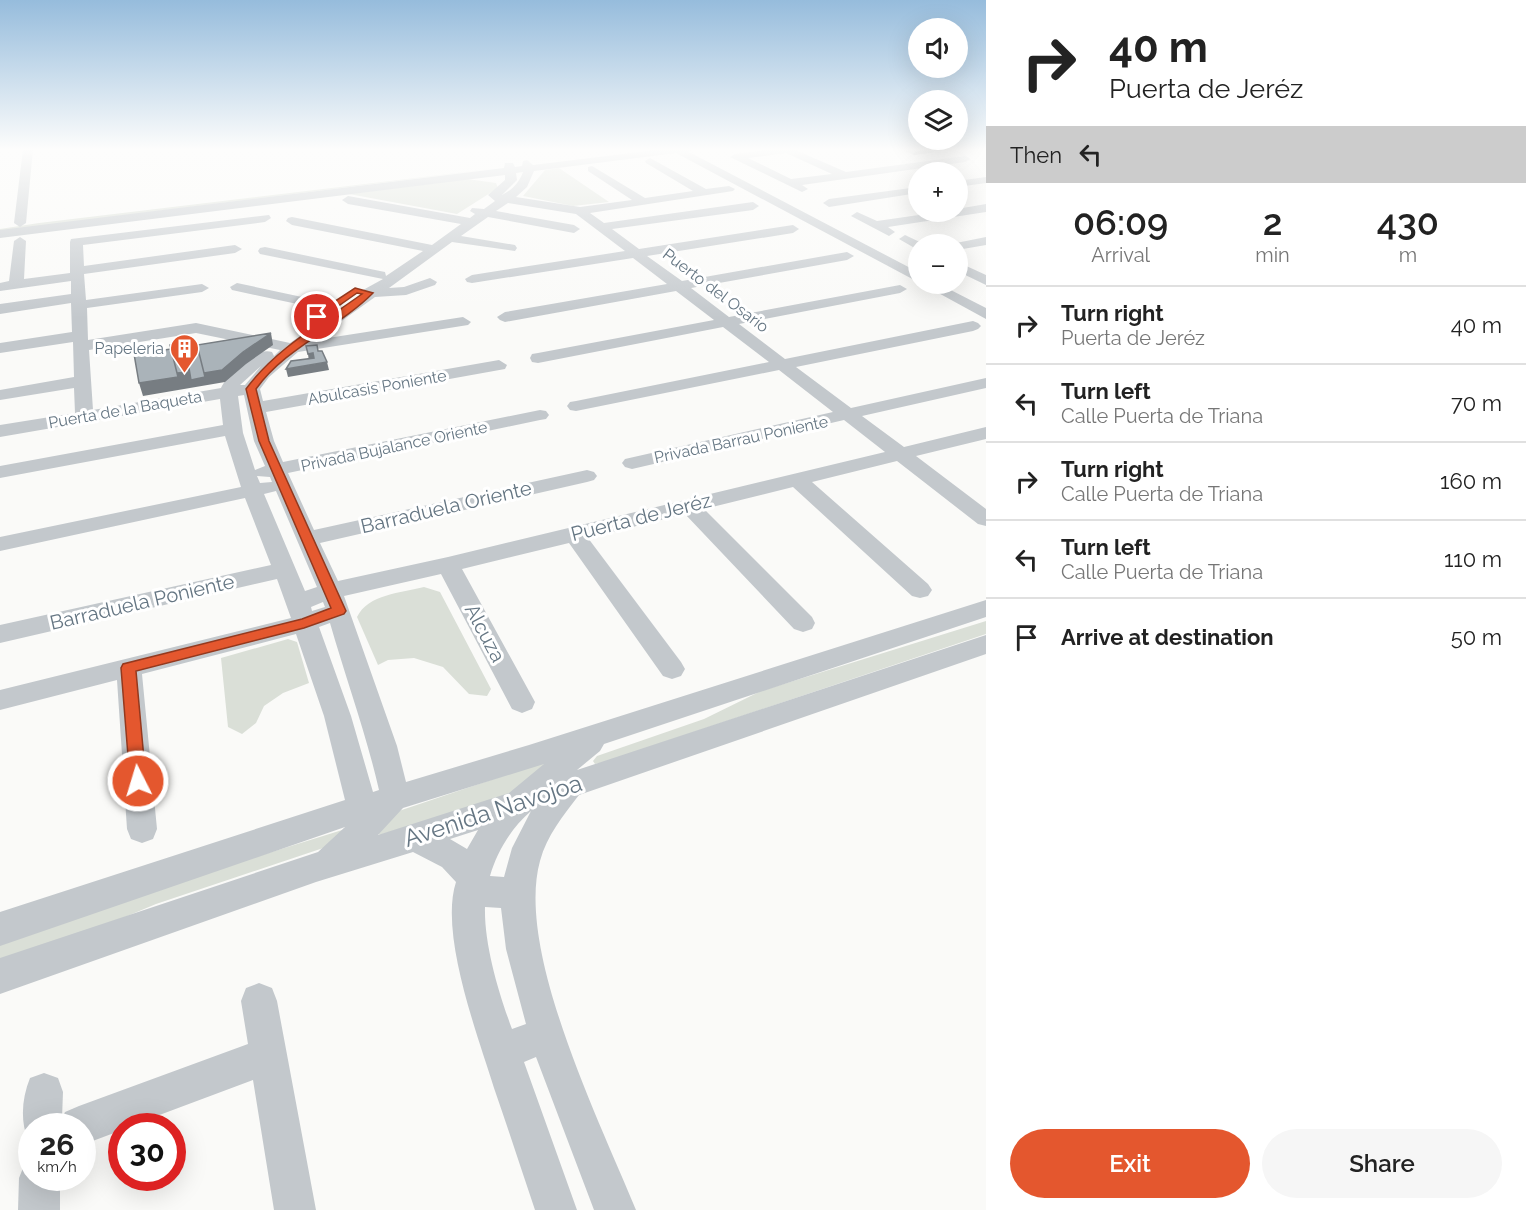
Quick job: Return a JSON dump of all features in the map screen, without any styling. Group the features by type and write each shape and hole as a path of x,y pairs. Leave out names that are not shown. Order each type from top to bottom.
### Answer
{"street":[{"path":"20,223 22,205"},
{"path":"0,234 230,205"},
{"path":"0,226 233,205"},
{"path":"390,205 574,229"},
{"path":"285,347 330,308 362,292 380,275 427,247 449,238 482,205"},
{"name":"Puerto del Osario","path":"565,205 580,211 729,321 986,519"},
{"path":"580,211 614,205"},
{"path":"784,205 908,273"},
{"path":"835,205 844,210"},
{"path":"602,227 753,206"},
{"path":"876,225 986,208"},
{"path":"316,867 346,847 395,797 383,746 334,601 245,396 240,375 285,347 471,216"},
{"path":"857,216 889,232"},
{"path":"84,416 78,241 265,218"},
{"path":"292,221 427,247"},
{"path":"471,279 793,230"},
{"path":"449,238 510,248"},
{"path":"16,285 20,241"},
{"path":"968,244 986,241"},
{"path":"0,287 236,249"},
{"path":"266,251 380,275"},
{"path":"506,316 847,256"},
{"path":"968,271 985,280"},
{"path":"362,292 406,291 430,282"},
{"path":"237,287 330,308"},
{"path":"0,309 202,288"},
{"path":"538,358 900,288"},
{"path":"948,294 986,314"},
{"path":"0,348 196,328 285,347 463,322"},
{"path":"576,406 973,326"},
{"name":"Abulcasis Poniente","path":"245,396 499,365"},
{"path":"0,395 83,381"},
{"name":"Privada Barrau Poniente","path":"632,464 986,383"},
{"path":"245,396 233,429 251,484 338,716 362,808"},
{"name":"Puerta de la Baqueta","path":"0,431 84,416 245,396"},
{"name":"Privada Bujalance Oriente","path":"0,544 540,415"},
{"path":"0,472 233,429"},
{"name":"Puerta de Jeréz","path":"0,700 129,668 448,565 986,433"},
{"name":"Barraduela Oriente","path":"306,537 315,537 587,476"},
{"path":"797,479 920,590"},
{"path":"688,505 803,623"},
{"path":"573,534 672,669"},
{"name":"Alcuza","path":"448,565 522,702"},
{"name":"Barraduela Poniente","path":"0,634 284,570"},
{"name":"Avenida Navojoa","path":"0,929 395,797 530,757 986,608"},
{"name":"Avenida Navojoa","path":"0,976 316,867 415,837 986,644"},
{"path":"129,668 142,829"},
{"path":"338,716 368,707"},
{"path":"556,1210 485,1004 468,923 470,884 480,855 491,836 520,801 602,733"},
{"path":"568,786 552,803 529,843 518,893 520,934 545,1035 615,1210"},
{"path":"415,837 453,857 470,884 518,893"},
{"path":"259,1001 294,1210"},
{"path":"502,1053 545,1035"},
{"path":"96,1120 268,1055"},
{"path":"39,1210 40,1191"}],"shaded area":[{"path":"202,205 0,231 0,229"},
{"path":"411,205 470,205 457,214"},
{"path":"424,587 440,592 491,689 487,696 469,694 443,667 414,658 388,660 378,665 357,617 362,609 377,599"},
{"path":"986,621 986,634 605,762 595,764 593,761 597,756 704,719 761,691"},
{"path":"288,639 297,642 309,683 283,693 264,706 256,723 242,734 228,727 221,658"},
{"path":"559,757 510,794 380,835 374,830 384,816"},
{"path":"355,826 353,838 156,904 56,946 0,964 0,943 140,893"}],"building":[{"path":"271,333 222,370 204,373 197,345"},
{"path":"184,343 189,372 177,373 170,345"},
{"path":"317,345 318,351 322,351 327,362 286,369 291,361 314,358 313,353 308,354 306,346"},
{"path":"171,349 178,377 139,383 134,354"},
{"path":"198,349 205,377 191,380 186,350"}],"place":[{"name":"Papeleria","path":"185,374"}],"route":[{"path":"138,781 129,668 304,623 339,611 264,441 251,389 263,373 293,348 369,293 355,291 317,317"}]}
